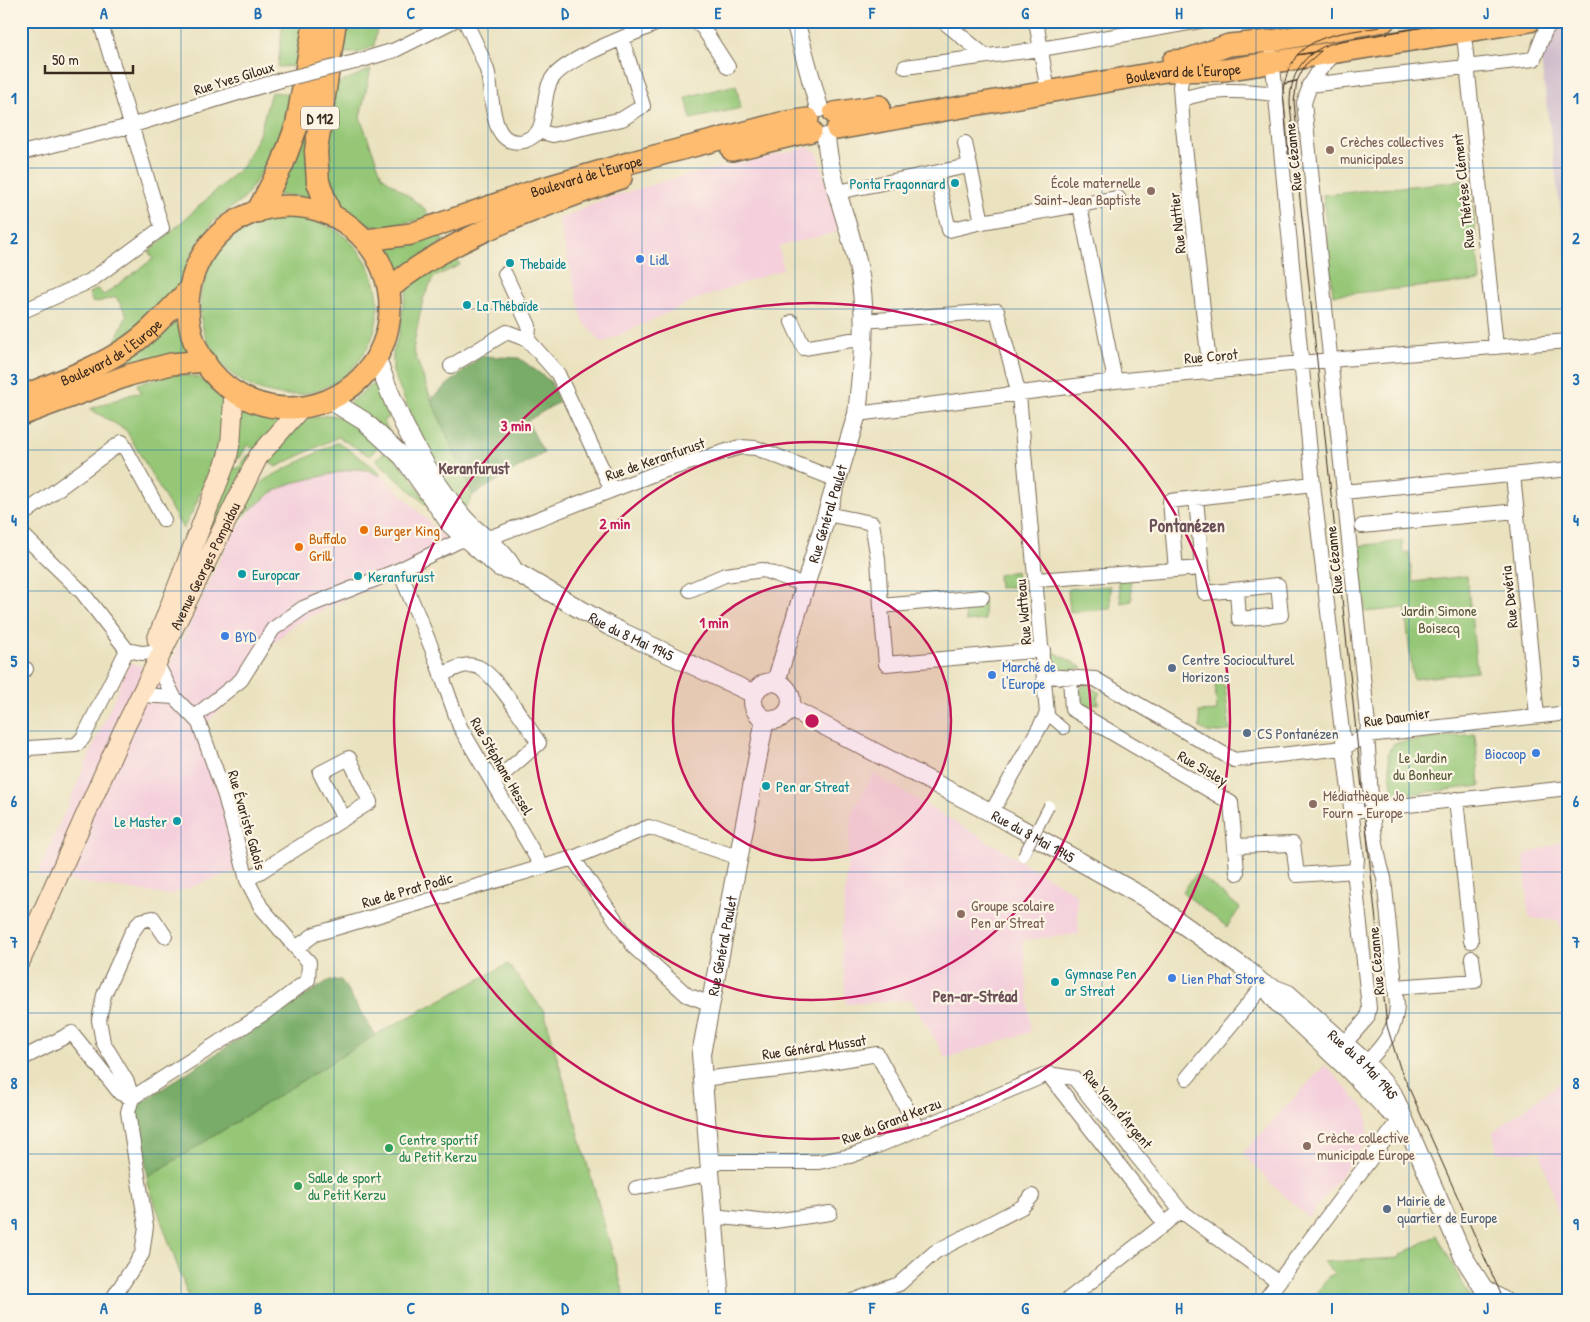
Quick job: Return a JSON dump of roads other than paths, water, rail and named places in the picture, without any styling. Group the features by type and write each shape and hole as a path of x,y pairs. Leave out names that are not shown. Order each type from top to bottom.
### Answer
{"highway":[{"name":"D 112","path":"258,211 282,165 297,125 315,21"},
{"name":"D 112","path":"330,214 318,182 316,151 335,21"}],"main road":[{"name":"Boulevard de l'Europe","path":"1047,86 1183,70 1225,70 1530,21"},
{"name":"Boulevard de l'Europe","path":"390,288 413,268 442,251 552,204 630,175 822,123 1047,86 1186,60 1229,45 1271,41 1378,22"},
{"name":"Boulevard de l'Europe","path":"367,240 411,234 537,190 632,162 781,123 822,123"},
{"path":"304,206 330,214 350,225 367,240 381,264 390,288 391,312 386,336 377,359 356,382 330,400 300,408 277,407 254,402 234,391 217,378 205,362 193,340 188,322 189,290 195,268 205,251 234,222 258,211 279,207 304,206"},
{"name":"Boulevard de l'Europe","path":"21,397 111,358 126,349 141,338 189,290"},
{"name":"Boulevard de l'Europe","path":"21,415 129,375 171,364 205,362"},
{"name":"Avenue Georges Pompidou","path":"122,733 141,695 227,459 231,439 234,391"},
{"name":"Avenue Georges Pompidou","path":"21,960 155,658 258,457 300,408"}],"street":[{"path":"21,312 90,281 162,228 100,21"},
{"name":"Rue Yves Giloux","path":"21,153 130,126 281,80 395,50 452,21"},
{"path":"465,21 487,70 492,90 495,124 504,136 517,142 530,139 538,131 554,77 588,54 662,21"},
{"path":"695,21 703,28 728,67"},
{"name":"Rue Général Paulet","path":"776,682 857,414 863,321 859,270 837,192 822,123 795,21"},
{"path":"943,21 984,55"},
{"path":"1036,21 1047,86"},
{"path":"904,66 1041,49 1200,21"},
{"path":"1309,85 1534,59 1545,32 1552,21"},
{"name":"Rue Thérèse Clément","path":"1462,32 1496,347"},
{"path":"538,131 553,135 622,119 643,106 622,39"},
{"name":"Rue Cézanne","path":"1271,41 1313,484 1357,859 1355,879 1369,1008 1367,1018 1345,1043"},
{"name":"Rue Cézanne","path":"1336,53 1318,70 1309,85 1304,103 1368,725 1367,735 1379,861 1384,878 1395,987 1396,1020 1387,1040 1366,1063"},
{"name":"Rue Nattier","path":"1183,70 1180,87 1181,100 1210,372"},
{"path":"1181,100 1192,95 1246,90 1275,94"},
{"path":"965,143 982,222"},
{"path":"837,192 970,166"},
{"path":"936,174 949,230 982,222 1118,198"},
{"path":"1080,206 1114,382"},
{"path":"504,274 529,326 528,340"},
{"name":"Rue Watteau","path":"863,321 997,311 1019,395 1043,650 1047,714"},
{"path":"792,322 804,348 851,340 862,341"},
{"path":"450,366 507,332 528,340 558,374 612,490"},
{"name":"Rue Corot","path":"857,414 1210,372 1330,360 1569,341"},
{"name":"Rue du 8 Mai 1945","path":"377,359 414,448 462,517 508,558 514,571"},
{"name":"Rue du 8 Mai 1945","path":"330,400 364,421 403,457 451,525 499,567 514,571 609,626 754,694"},
{"path":"21,516 122,442 164,520"},
{"name":"Rue de Keranfurust","path":"484,538 494,536 659,472 740,447 756,448 837,480"},
{"path":"1344,492 1569,469"},
{"name":"Rue Devéria","path":"1514,475 1537,716"},
{"path":"1176,570 1170,501 1313,484"},
{"path":"1196,498 1205,593 1236,590"},
{"path":"1362,526 1517,511"},
{"path":"826,514 872,523 878,559 886,664 1043,650"},
{"path":"21,533 82,592 127,650 155,658"},
{"path":"194,716 241,680 273,629 305,607 399,570 465,538"},
{"path":"1036,580 1202,568"},
{"name":"Rue Stéphane Hessel","path":"399,570 432,648 460,727 542,867"},
{"path":"690,590 725,575 763,570 805,585"},
{"path":"881,606 982,597"},
{"path":"21,756 23,751 29,748 76,745 82,738 127,650"},
{"name":"Rue Évariste Galois","path":"155,658 174,696 194,716 199,724 225,796 247,880 261,907 296,948"},
{"path":"441,675 464,665 478,667 497,684 539,743 493,783"},
{"name":"Rue Daumier","path":"1044,676 1095,679 1234,760 1343,748 1367,735 1569,713"},
{"name":"Rue Sisley","path":"1070,677 1072,709 1231,804 1235,846"},
{"path":"776,682 784,685 789,692 790,708 780,719 765,719 754,709 754,694 762,684 776,682"},
{"path":"141,695 174,696"},
{"name":"Rue du 8 Mai 1945","path":"790,708 991,813 1146,899 1250,972 1264,984 1278,1004 1347,1068 1389,1111 1402,1117"},
{"path":"991,813 1047,714 1064,729"},
{"name":"Rue Général Paulet","path":"720,1301 701,1054 740,858 765,719"},
{"path":"1351,811 1569,788"},
{"path":"1456,799 1471,941"},
{"path":"1023,856 1049,806"},
{"path":"247,880 344,819"},
{"name":"Rue de Prat Podic","path":"296,948 315,934 573,858 649,826 740,858"},
{"path":"1236,873 1235,846 1293,844 1297,875 1356,871"},
{"path":"573,858 635,948 687,995 711,1004"},
{"path":"111,1301 142,1254 146,1226 128,1112 132,1098 127,1082 103,1042 99,1020 103,1003 130,934 140,921 153,918 165,936"},
{"path":"132,1098 266,1012 308,980 309,962 296,948"},
{"path":"1395,987 1475,981 1472,958"},
{"path":"1187,1078 1264,984"},
{"name":"Rue du 8 Mai 1945","path":"1264,984 1288,994 1345,1043 1366,1063 1393,1094 1463,1256 1485,1295 1504,1301"},
{"path":"24,1058 72,1033 120,1093 132,1098"},
{"name":"Rue Général Mussat","path":"702,1079 796,1068 877,1054 918,1129"},
{"path":"1048,1074 1165,1224"},
{"name":"Rue du Grand Kerzu","path":"709,1168 819,1162 850,1156 1048,1074"},
{"name":"Rue Yann d'Argent","path":"1048,1074 1074,1078 1181,1211 1278,1282"},
{"path":"1264,1301 1402,1117"},
{"path":"636,1188 709,1168"},
{"path":"852,1301 899,1284 934,1252 1022,1207 1032,1196"},
{"path":"1066,1301 1181,1211"},
{"path":"713,1216 768,1222 830,1213"}],"tram line":[{"path":"1462,21 1329,44 1310,55 1297,71 1293,81 1290,104 1387,1026 1400,1068 1504,1301"},
{"path":"1454,26 1487,21"},
{"path":"1312,53 1297,55 1306,47 1325,37 1380,27"},
{"path":"1321,51 1305,65 1297,81 1284,84 1289,68 1297,55 1321,51"},
{"path":"1297,81 1294,102 1299,153 1288,154 1283,91 1284,84 1297,81"}],"place":[{"name":"Crèches collectives municipales","path":"1330,150"},
{"name":"Ponta Fragonnard","path":"955,183"},
{"name":"École maternelle Saint-Jean Baptiste","path":"1151,191"},
{"name":"Lidl","path":"640,259"},
{"name":"Thebaide","path":"510,263"},
{"name":"La Thébaïde","path":"467,305"},
{"name":"Burger King","path":"364,530"},
{"name":"Buffalo Grill","path":"299,547"},
{"name":"Europcar","path":"242,574"},
{"name":"Keranfurust","path":"358,576"},
{"name":"BYD","path":"225,636"},
{"name":"Centre Socioculturel Horizons","path":"1172,668"},
{"name":"Marché de l'Europe","path":"992,675"},
{"name":"CS Pontanézen","path":"1247,733"},
{"name":"Biocoop","path":"1536,753"},
{"name":"Pen ar Streat","path":"766,786"},
{"name":"Médiathèque Jo Fourn - Europe","path":"1313,804"},
{"name":"Le Master","path":"177,821"},
{"name":"Groupe scolaire Pen ar Streat","path":"961,914"},
{"name":"Lien Phat Store","path":"1172,978"},
{"name":"Gymnase Pen ar Streat","path":"1055,982"},
{"name":"Crèche collective municipale Europe","path":"1307,1146"},
{"name":"Centre sportif du Petit Kerzu","path":"389,1148"},
{"name":"Salle de sport du Petit Kerzu","path":"298,1186"},
{"name":"Mairie de quartier de Europe","path":"1387,1209"}],"district":[{"name":"Keranfurust","path":"474,468"},
{"name":"Pontanézen","path":"1187,525"},
{"name":"Pen-ar-Stréad","path":"975,996"}],"park label":[{"name":"Jardin Simone Boisecq","path":"1439,618"},
{"name":"Le Jardin du Bonheur","path":"1423,766"}]}
